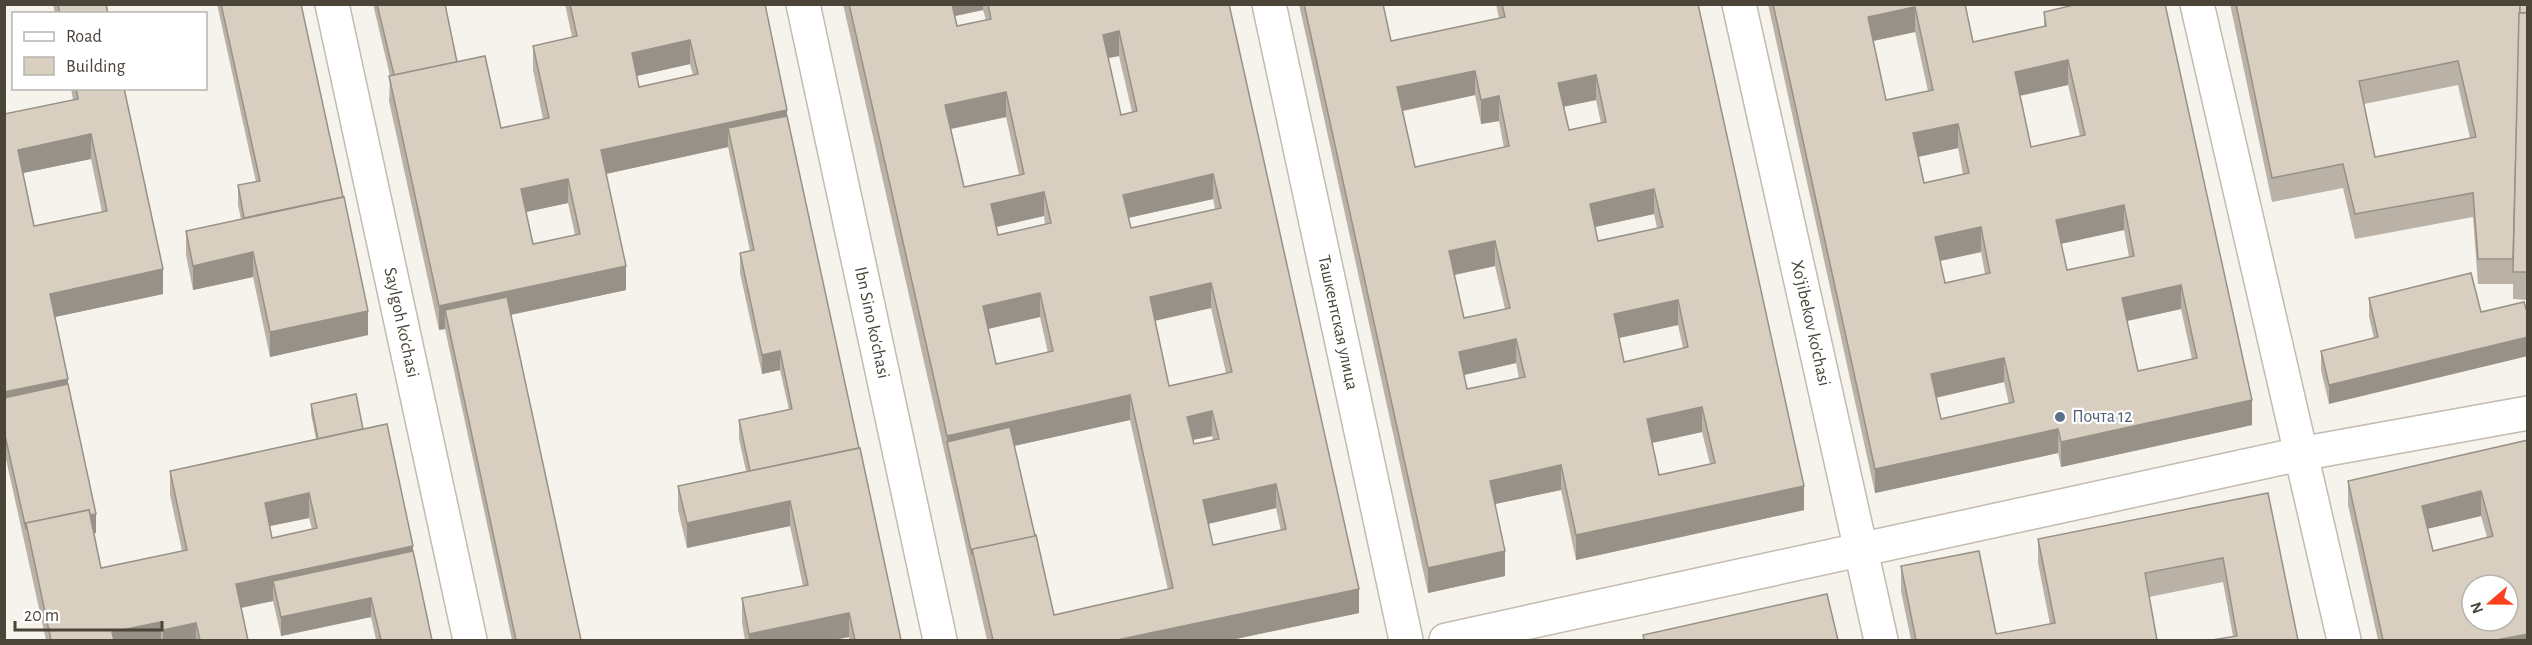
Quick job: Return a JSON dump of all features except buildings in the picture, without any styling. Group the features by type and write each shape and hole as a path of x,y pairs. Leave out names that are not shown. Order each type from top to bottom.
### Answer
{"street":[{"name":"Saylgoh ko'chasi","path":"332,4 470,640"},
{"name":"Ibn Sino ko'chasi","path":"803,4 940,640"},
{"name":"Ташкентская улица","path":"1269,4 1406,640"},
{"name":"Xo'jibekov ko'chasi","path":"1739,4 1881,640"},
{"path":"2197,4 2344,640"},
{"path":"1446,640 2300,454 2528,413"}],"place":[{"name":"Почта 12","path":"2060,417"}]}
